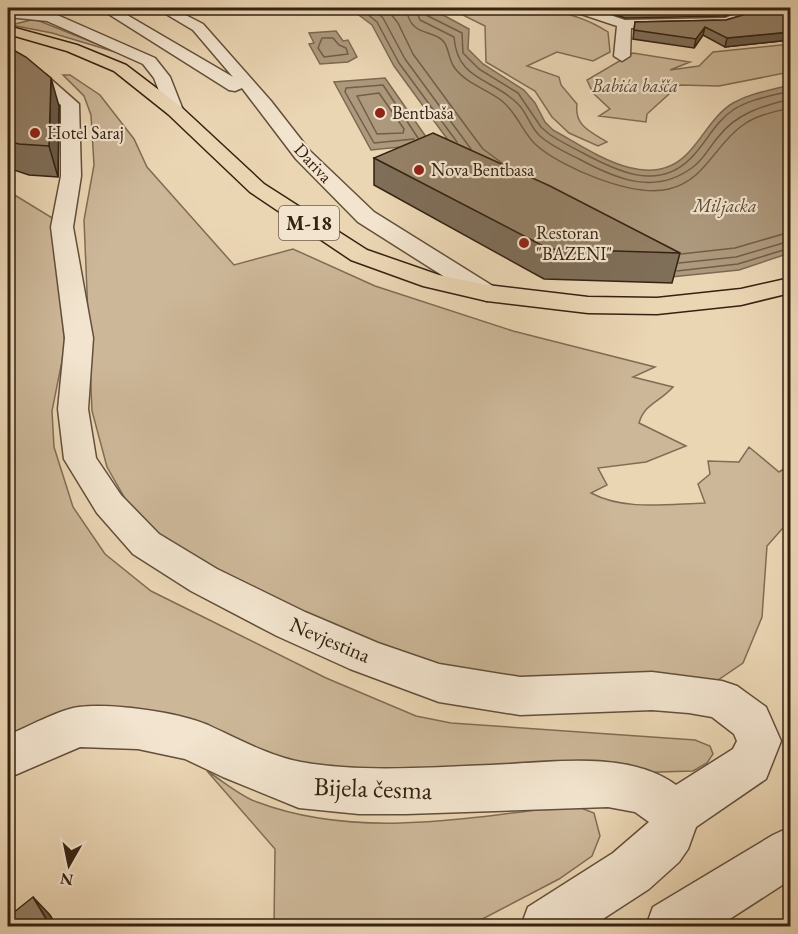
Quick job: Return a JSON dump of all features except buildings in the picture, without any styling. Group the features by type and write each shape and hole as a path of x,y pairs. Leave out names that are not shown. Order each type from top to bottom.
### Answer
{"main road":[{"name":"M-18","path":"8,30 72,48 120,68 174,110 257,188 359,255 432,281 487,293 588,305 657,306 741,297 790,286"}],"street":[{"path":"105,8 265,105"},
{"name":"Dariva","path":"163,8 198,27 265,105 303,155 366,217 487,293"},
{"path":"562,8 581,9 624,24 726,22 759,9 779,10"},
{"path":"8,16 50,17 148,61 162,76 174,110"},
{"path":"622,56 625,44 624,24"},
{"name":"Nevjestina","path":"8,60 23,66 55,88 70,104 71,176 62,227 79,338 73,409 80,459 109,504 146,544 204,580 312,633 365,656 439,683 520,696 652,691 722,700 751,721 759,741 750,764 675,813"},
{"name":"Bijela česma","path":"8,758 78,727 138,729 190,739 239,762 299,785 359,791 406,791 608,784 646,791 675,813"},
{"path":"547,927 631,871 662,845 671,832 675,813"},
{"path":"672,927 790,852"}],"green space":[{"path":"506,7 549,10 589,22 608,32 610,52 593,61 557,52 527,66 559,77 561,85 577,104 578,118 581,123 607,142 598,146 569,133 552,117 535,91 486,62 485,26 453,10 441,8"},
{"path":"37,20 122,54 52,33 11,25"},
{"name":"Babića bašča","path":"790,44 790,72 719,86 679,85 647,114 646,122 599,116 610,109 593,93 587,80 633,53 690,62 670,70 699,66 713,52"},
{"path":"63,75 70,75 100,95 134,139 147,167 234,265 293,249 375,286 513,331 655,367 633,377 673,387 645,411 639,423 686,446 646,462 598,468 607,485 591,493 604,499 632,504 705,503 698,484 710,474 708,461 739,462 749,447 779,472 790,465 790,520 767,546 762,617 743,663 715,682 604,686 445,672 301,617 160,537 135,516 107,467 92,411 84,220 94,165 91,115 84,96"},
{"path":"8,191 59,222 51,225 55,239 65,346 52,411 54,447 73,507 105,554 151,591 326,678 416,716 451,723 695,740 710,746 713,754 707,763 693,771 360,781 75,718 8,747"},
{"path":"207,771 257,802 294,813 332,820 410,823 565,806 581,808 594,813 600,836 592,856 559,879 469,926 274,926 275,849"}],"water":[{"name":"Miljacka","path":"344,8 422,8 445,16 469,29 468,49 483,64 524,90 553,130 601,157 637,169 655,170 672,165 693,148 714,120 733,103 754,94 790,85 790,253 739,270 671,277 453,147 394,66 372,25 356,13"},
{"name":"Bentbaša","path":"336,31 343,41 348,40 357,57 348,62 320,64 309,44 314,43 309,33"},
{"name":"Bentbaša","path":"385,78 431,144 371,150 334,82"}],"place":[{"name":"Bentbaša","path":"380,113"},
{"name":"Hotel Saraj","path":"35,133"},
{"name":"Nova Bentbasa","path":"419,170"},
{"name":"Restoran \"BAZENI\"","path":"524,243"}]}
